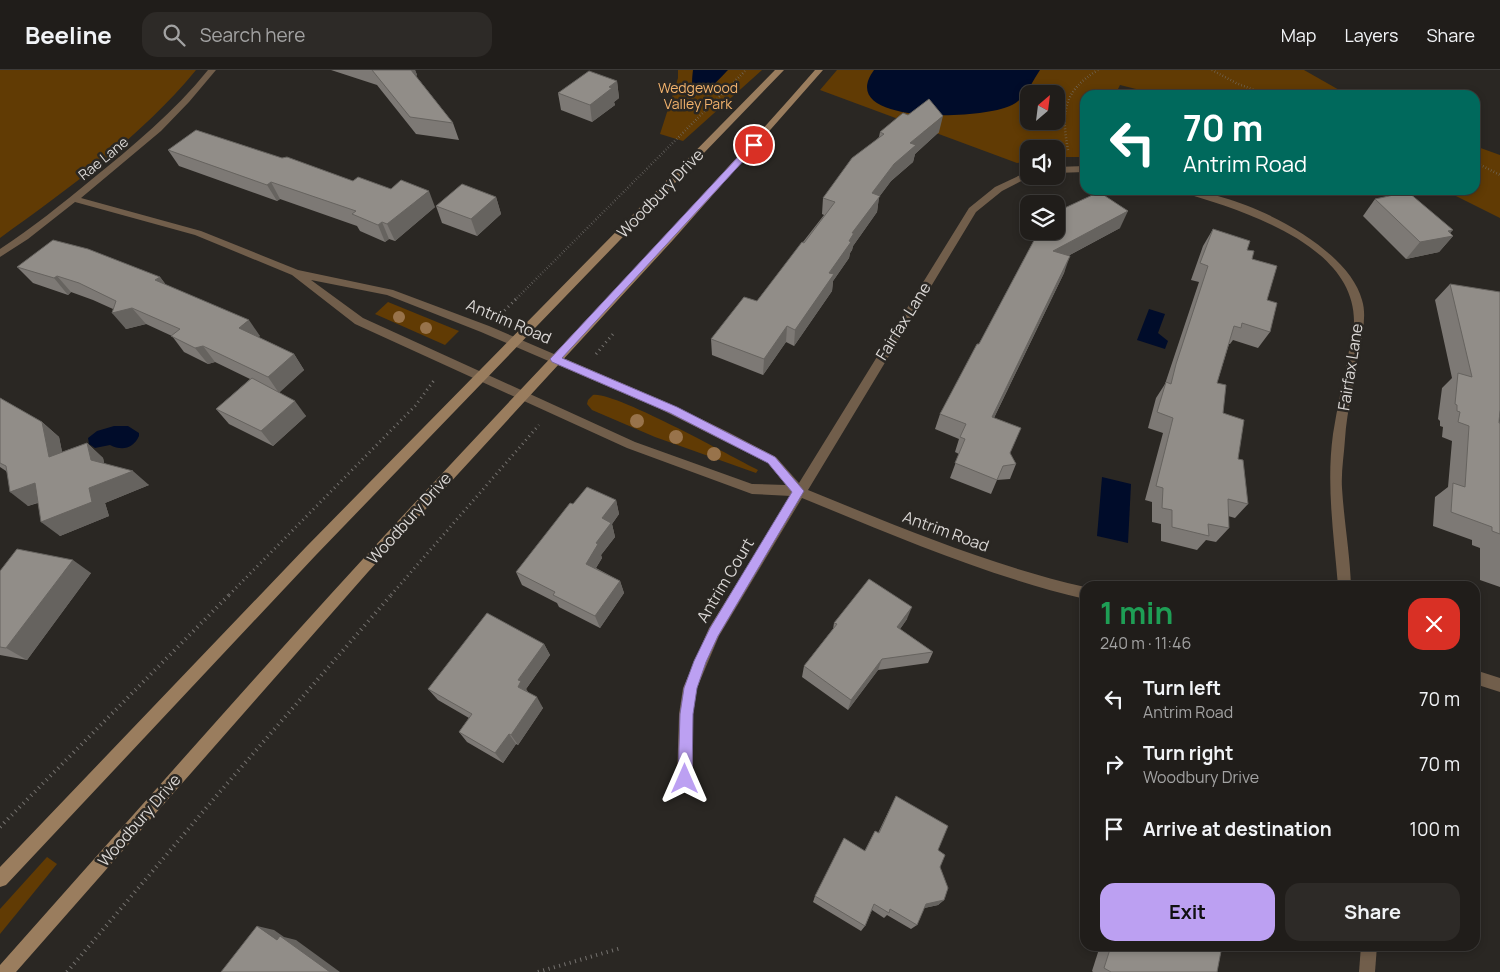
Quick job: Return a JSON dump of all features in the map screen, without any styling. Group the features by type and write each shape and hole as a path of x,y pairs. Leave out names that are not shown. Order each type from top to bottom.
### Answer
{"main road":[{"name":"Woodbury Drive","path":"0,879 304,558 780,70"},
{"name":"Woodbury Drive","path":"4,972 268,674 555,359 747,152 819,70"}],"street":[{"name":"Rae Lane","path":"0,254 74,199 148,139 199,88 212,70"},
{"path":"1065,169 1080,169"},
{"name":"Fairfax Lane","path":"798,491 972,210 989,193 1020,177"},
{"name":"Fairfax Lane","path":"1201,195 1239,206 1294,232 1323,252 1344,275 1357,300 1359,323 1339,436 1336,486 1345,581"},
{"name":"Antrim Road","path":"74,199 198,233 296,273 389,292 515,342 677,412 772,460 798,491"},
{"name":"Antrim Road","path":"296,273 359,321 631,445 752,489 798,491 972,560 1080,592"},
{"name":"Antrim Court","path":"685,779 686,714 690,688 700,661 714,632 798,491"},
{"path":"1480,678 1500,684"},
{"path":"1367,972 1369,951"}],"path":[{"path":"515,300 746,70"},
{"path":"1072,168 1064,128 1065,106 1078,84 1098,70"},
{"path":"1212,70 1253,90"},
{"path":"1480,165 1500,175"},
{"path":"0,827 408,413 430,384"},
{"path":"67,972 218,794 515,454"},
{"path":"538,972 621,948"}],"green space":[{"path":"0,70 196,70 175,94 128,139 78,181 0,238"},
{"name":"Wedgewood Valley Park","path":"678,70 762,70 683,141 660,134 678,78"},
{"path":"837,70 1304,70 1339,90 1140,90 1120,85 1118,90 1080,90 1080,157 1065,157 1065,140 1020,140 1020,162 820,90"},
{"path":"1480,148 1500,155 1500,218 1454,195 1480,195"},
{"path":"388,302 459,331 445,345 375,314"},
{"path":"593,395 624,403 758,470 756,473 655,437 592,410 587,404"},
{"path":"47,857 57,864 0,934 0,909"}],"water":[{"path":"693,70 728,70 709,89 697,94 692,84"},
{"path":"874,70 1040,70 1031,85 1020,85 1020,99 1017,102 997,110 973,114 917,114 893,110 874,101 867,88"},
{"path":"1149,309 1165,314 1158,333 1168,341 1165,349 1137,340"},
{"path":"114,426 128,426 139,433 137,440 127,448 110,445 95,448 89,444 88,438 97,431"},
{"path":"1102,477 1131,484 1128,543 1097,536"}],"building":[{"path":"372,70 411,70 453,123 410,117"},
{"path":"589,71 617,81 609,87 612,88 590,105 558,93"},
{"path":"929,99 943,116 910,143 916,145 894,164 872,193 880,196 852,233 854,233 849,241 851,242 829,273 834,274 795,330 787,326 764,359 711,339 744,297 757,301 802,242 804,243 835,202 823,198 852,158 884,134 880,132 903,113 908,115"},
{"path":"196,130 282,158 287,157 353,181 358,177 391,189 401,180 429,191 387,224 382,222 378,225 352,214 356,211 271,182 267,185 168,150"},
{"path":"462,184 496,197 471,219 436,206"},
{"path":"1093,195 1104,195 1128,211 1053,251 1070,256 992,417 1021,428 1010,453 1016,464 1003,466 997,480 955,463 965,439 960,437 966,424 940,414 977,344 979,344 1034,240 1065,240 1065,208"},
{"path":"1394,195 1412,195 1453,230 1448,231 1453,236 1420,242 1375,199"},
{"path":"1213,229 1250,241 1247,250 1254,251 1252,259 1277,266 1267,300 1277,303 1270,332 1242,323 1241,328 1234,326 1217,383 1226,385 1223,413 1244,420 1238,459 1243,460 1248,504 1228,499 1229,528 1208,524 1209,536 1172,527 1172,510 1162,508 1163,488 1156,486 1173,418 1157,412 1166,382 1171,384 1208,266 1200,263"},
{"path":"53,240 88,249 160,277 155,280 249,320 239,328 294,354 268,377 203,346 195,348 171,336 180,329 132,308 112,313 116,301 79,283 17,267"},
{"path":"1450,284 1500,292 1500,534 1492,531 1492,527 1451,512 1453,483 1465,487 1469,426 1458,422 1460,412 1457,411 1457,405 1455,404 1458,373 1472,377"},
{"path":"252,378 295,401 261,431 216,409"},
{"path":"0,398 42,422 49,457 87,443 91,460 133,471 89,488 92,502 41,522 35,483 10,492 6,466 0,463"},
{"path":"587,487 616,500 602,518 611,523 596,543 598,544 586,564 620,581 595,616 553,595 555,592 516,572 570,503 573,504"},
{"path":"17,549 73,560 6,648 0,647 0,571"},
{"path":"869,579 912,607 897,627 933,652 882,659 851,700 804,666 837,624 834,623"},
{"path":"487,613 544,644 518,680 521,681 518,687 537,697 511,735 509,734 495,753 459,732 472,714 428,689"},
{"path":"896,796 948,826 938,850 945,855 940,867 948,888 944,900 926,904 917,925 890,909 889,913 874,904 865,926 815,896 844,838 865,851 875,831 879,833"},
{"path":"257,926 277,940 280,936 330,972 221,972"},
{"path":"1109,951 1221,951 1217,972 1111,972 1104,968"}],"route":[{"path":"685,779 686,714 690,688 700,661 714,632 798,491 772,460 700,422 555,359 754,145"}]}
